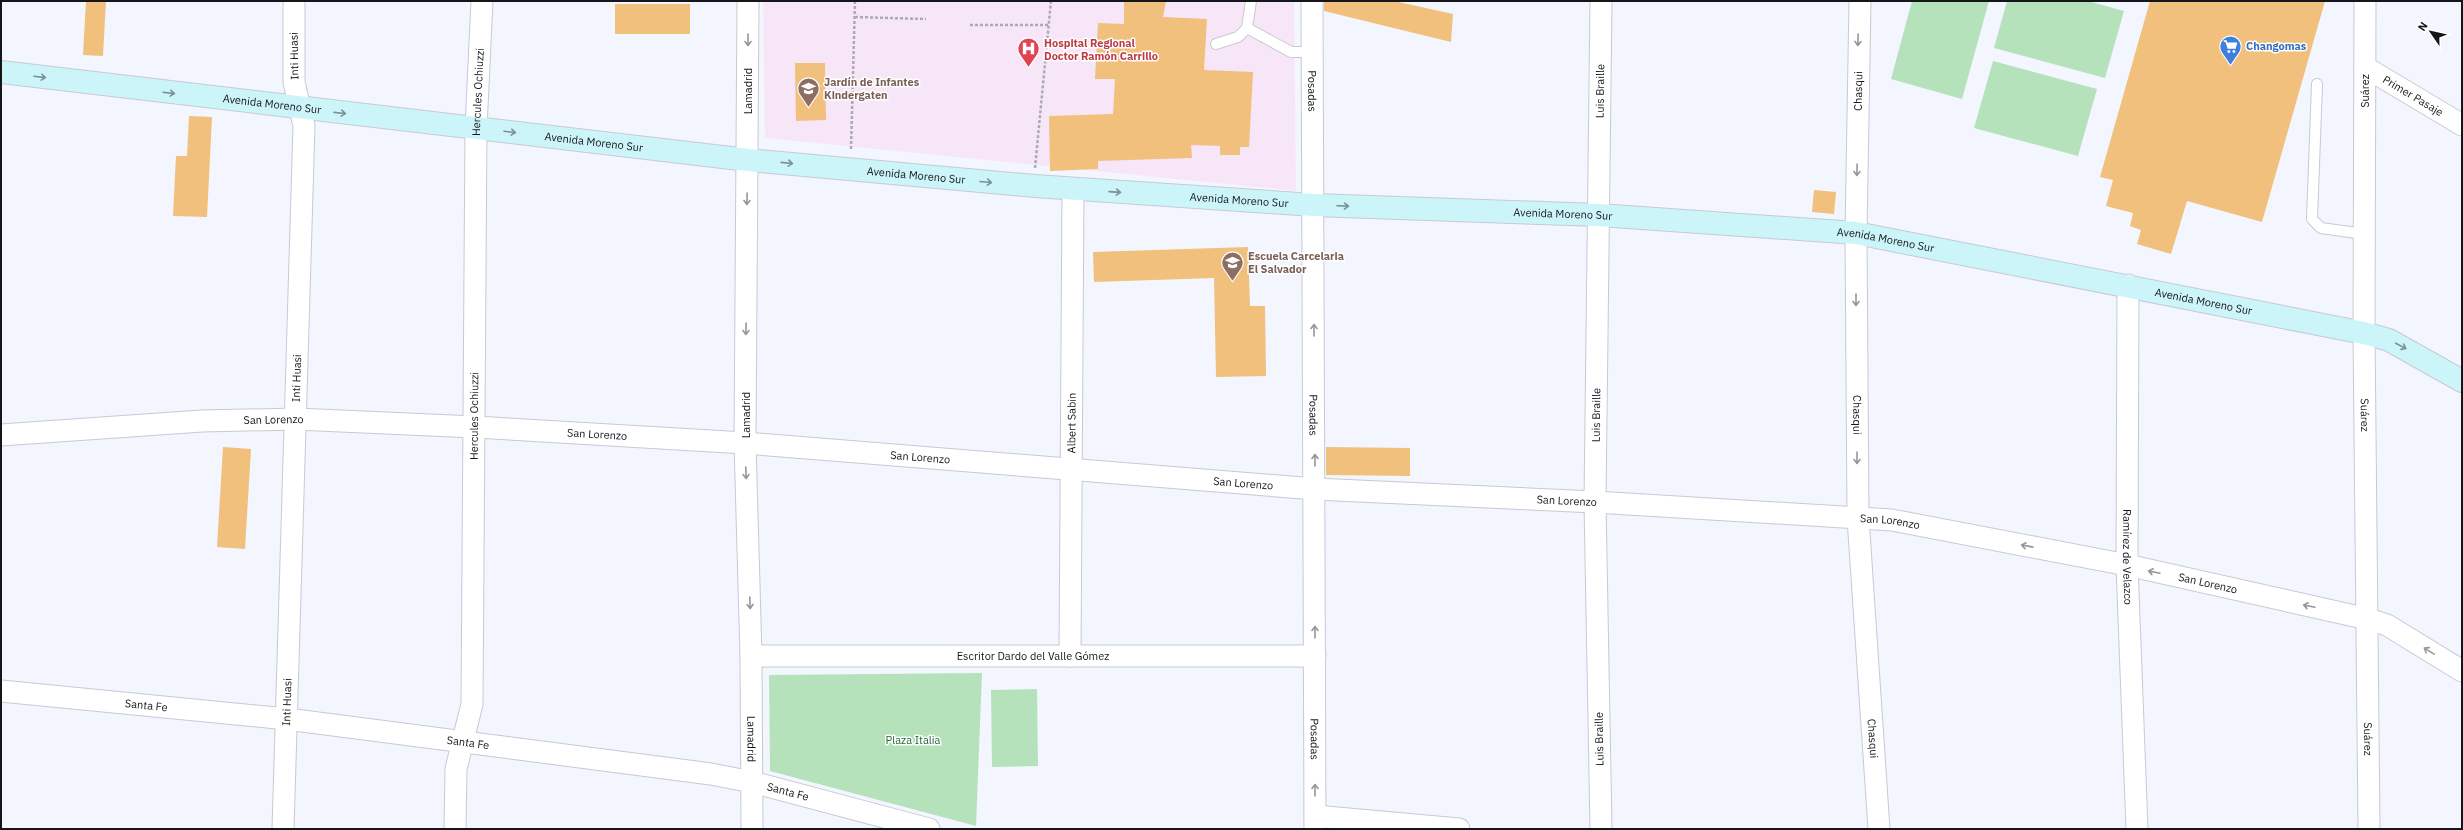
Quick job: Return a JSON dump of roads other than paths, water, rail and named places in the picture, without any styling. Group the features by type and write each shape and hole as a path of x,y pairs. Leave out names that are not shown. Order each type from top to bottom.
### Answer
{"street":[{"name":"Inti Huasi","path":"283,829 304,126 294,82 294,1"},
{"name":"Hercules Ochiuzzi","path":"455,829 456,769 472,704 476,128 482,1"},
{"name":"Lamadrid","path":"748,1 745,443 751,656 752,829"},
{"name":"Posadas","path":"1312,1 1314,205 1315,822"},
{"name":"Luis Braille","path":"1601,829 1595,502 1602,1"},
{"name":"Chasqui","path":"1860,1 1856,233 1858,518 1879,829"},
{"name":"Suárez","path":"2365,1 2364,333 2369,829"},
{"name":"Primer Pasaje","path":"2365,67 2462,125"},
{"name":"Avenida Moreno Sur","path":"1,72 748,160 1035,186 1314,205 1599,215 1856,233 2128,285 2364,333 2389,340 2462,381"},
{"name":"Albert Sabin","path":"1070,656 1073,189"},
{"name":"Ramírez de Velazco","path":"2128,285 2127,566 2138,829"},
{"name":"San Lorenzo","path":"1,435 194,422 296,419 474,427 745,443 1315,489 1595,502 1858,518 1916,523 2127,566 2368,619 2387,625 2462,671"},
{"name":"Escritor Dardo del Valle Gómez","path":"751,656 1315,656"},
{"name":"Santa Fe","path":"1,691 287,719 463,740 711,774 752,782 929,829"},
{"path":"1315,822 1459,829"}],"lane":[{"path":"1216,44 1238,37 1248,28 1251,1"},
{"path":"1248,28 1291,52 1313,52"},
{"path":"2317,84 2312,219 2321,228 2364,234"}],"place":[{"name":"Changomas","path":"2231,66"},
{"name":"Hospital Regional Doctor Ramón Carrillo","path":"1029,68"},
{"name":"Jardín de Infantes Kindergaten","path":"809,108"},
{"name":"Escuela Carcelaria El Salvador","path":"1233,282"}],"park label":[{"name":"Plaza Italia","path":"913,740"}]}
